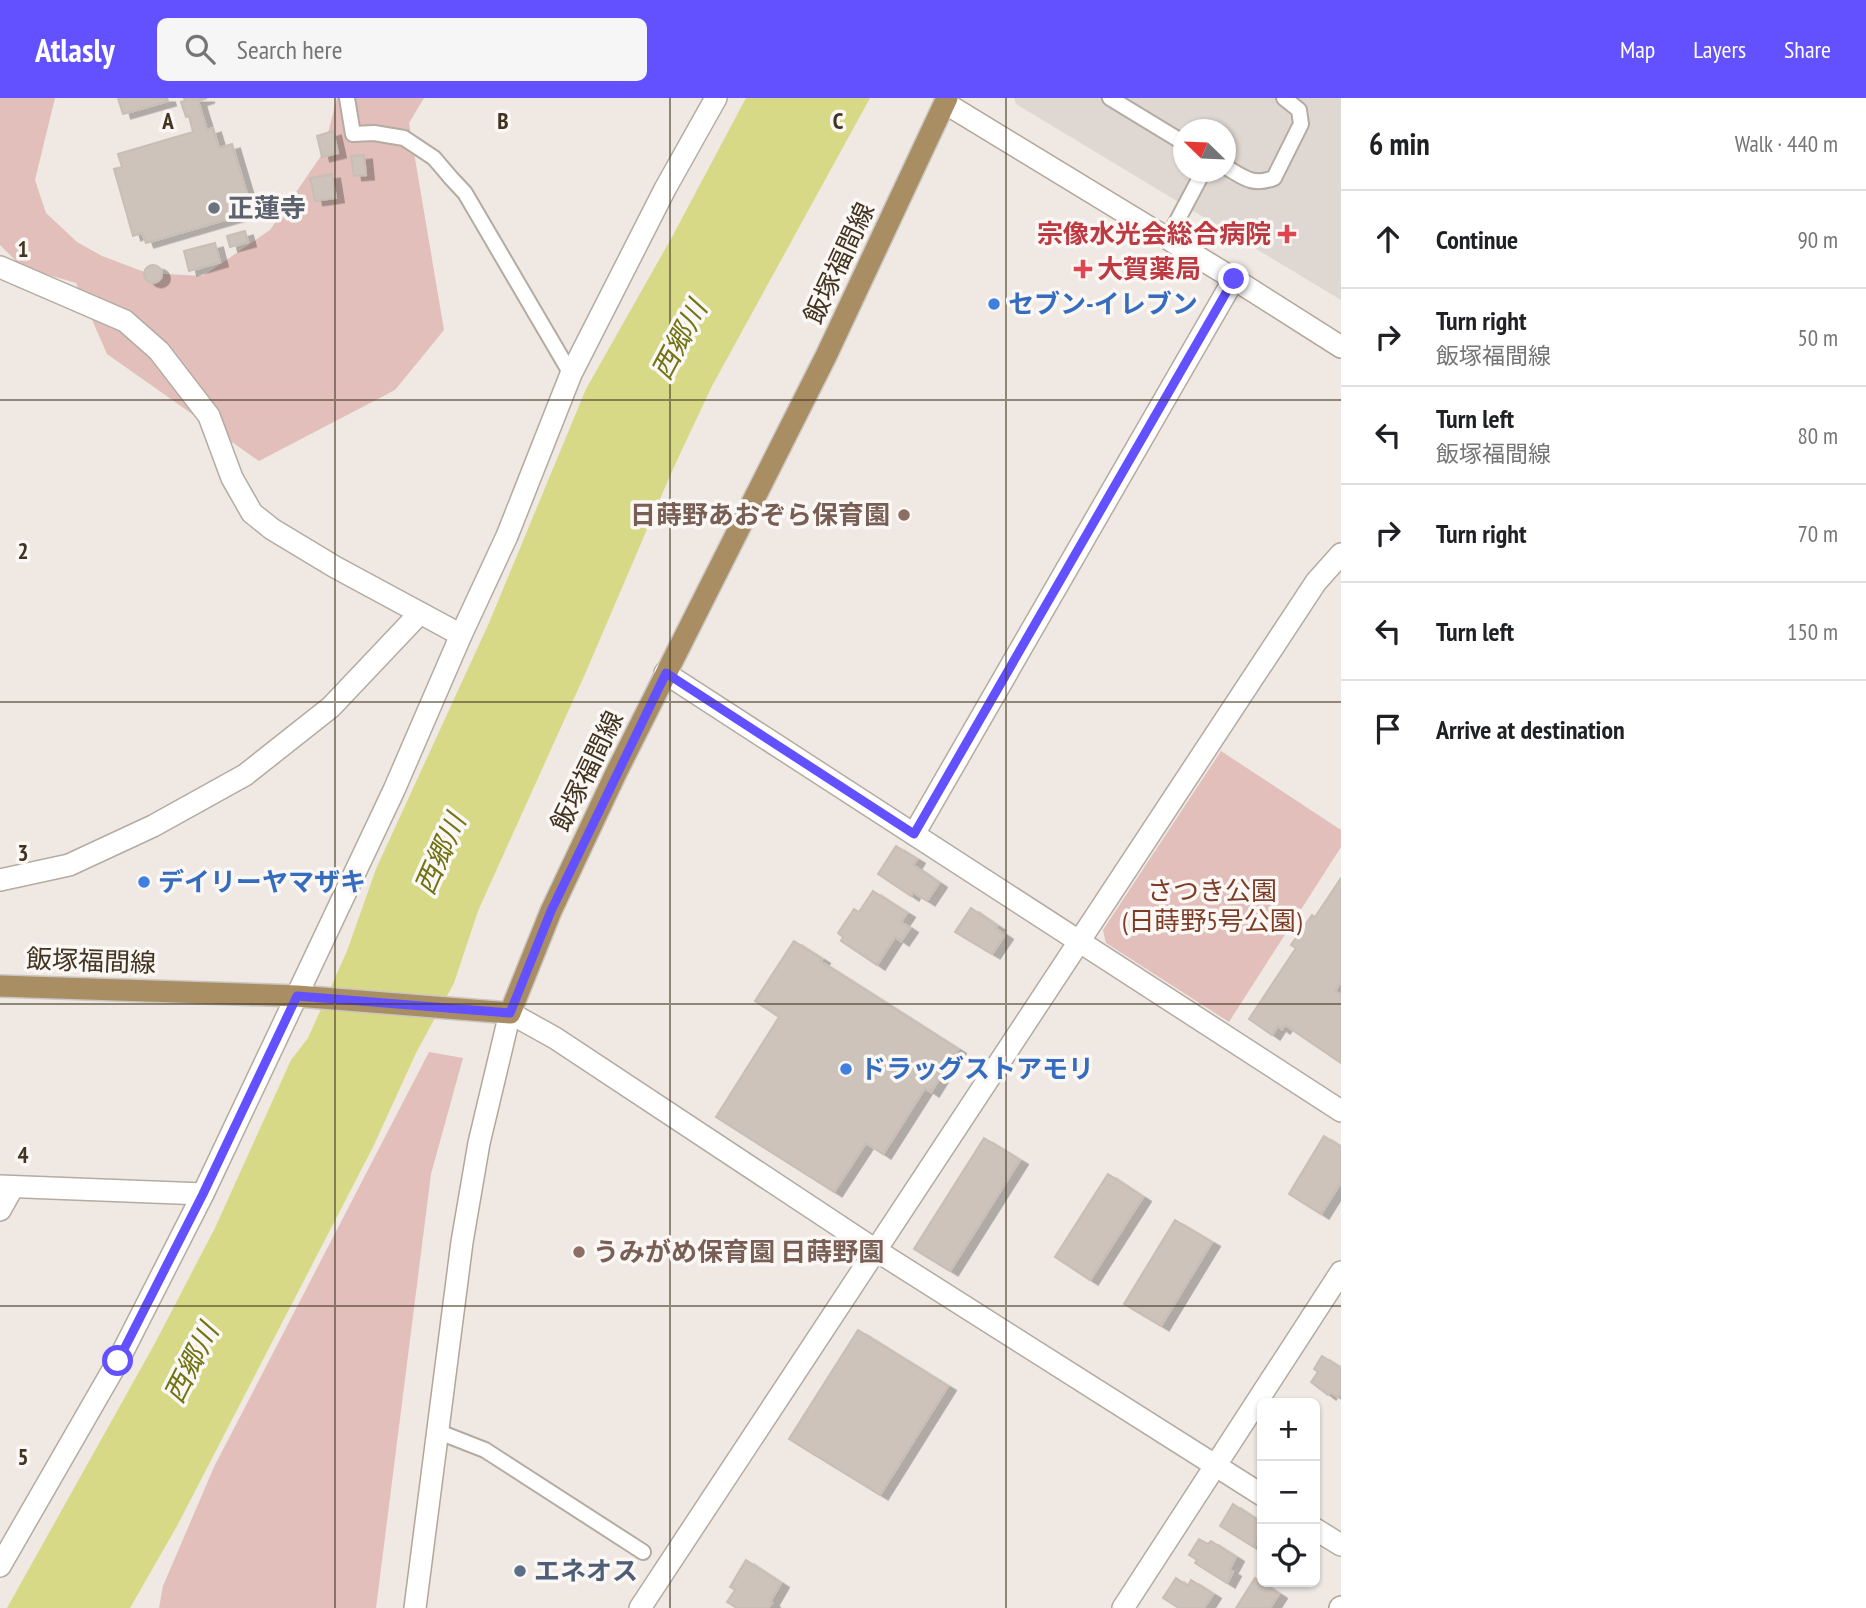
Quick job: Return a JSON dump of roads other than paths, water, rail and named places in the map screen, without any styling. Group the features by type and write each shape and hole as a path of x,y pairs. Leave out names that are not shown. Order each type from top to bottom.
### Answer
{"main road":[{"name":"飯塚福間線","path":"0,986 297,996 510,1013 551,911 666,673 826,356 946,101"}],"street":[{"path":"0,1566 118,1361 203,1194 394,790 507,536 571,374 665,188 716,98"},
{"path":"946,101 1341,347"},
{"path":"0,267 125,321 159,351 209,416 232,478 252,513 272,529 335,567 461,635"},
{"path":"914,834 1234,279"},
{"path":"640,1608 1316,582 1341,554"},
{"path":"0,880 69,865 153,826 245,775 331,707 420,614"},
{"path":"666,673 1341,1111"},
{"path":"415,1608 462,1242 479,1143 510,1013 555,1038 877,1251 1257,1492"},
{"path":"0,1210 7,1187 203,1194"},
{"path":"1123,1608 1341,1272"},
{"path":"1320,1532 1341,1545"}],"lane":[{"path":"348,98 353,134 374,133 404,138 433,158 466,193 571,374"},
{"path":"1110,98 1173,136"},
{"path":"1236,172 1250,180 1263,182 1275,178 1301,124 1299,110 1284,98"},
{"path":"1168,238 1198,182"},
{"path":"439,1432 485,1451 643,1552"}],"water":[{"name":"西郷川","path":"746,98 870,98 712,386 672,471 585,674 478,911 454,983 416,1053 373,1147 177,1526 130,1608 7,1608 154,1345 215,1228 291,1060 308,1038 347,951 376,869 489,623 586,389 672,237"}],"place":[{"name":"正蓮寺","path":"214,208"},
{"name":"宗像水光会総合病院","path":"1287,234"},
{"name":"大賀薬局","path":"1083,269"},
{"name":"セブン-イレブン","path":"994,304"},
{"name":"日蒔野あおぞら保育園","path":"904,515"},
{"name":"デイリーヤマザキ","path":"144,882"},
{"name":"ドラッグストアモリ","path":"846,1069"},
{"name":"うみがめ保育園 日蒔野園","path":"579,1252"},
{"name":"エネオス","path":"520,1571"}],"park label":[{"name":"さつき公園 (日蒔野5号公園)","path":"1212,906"}]}
